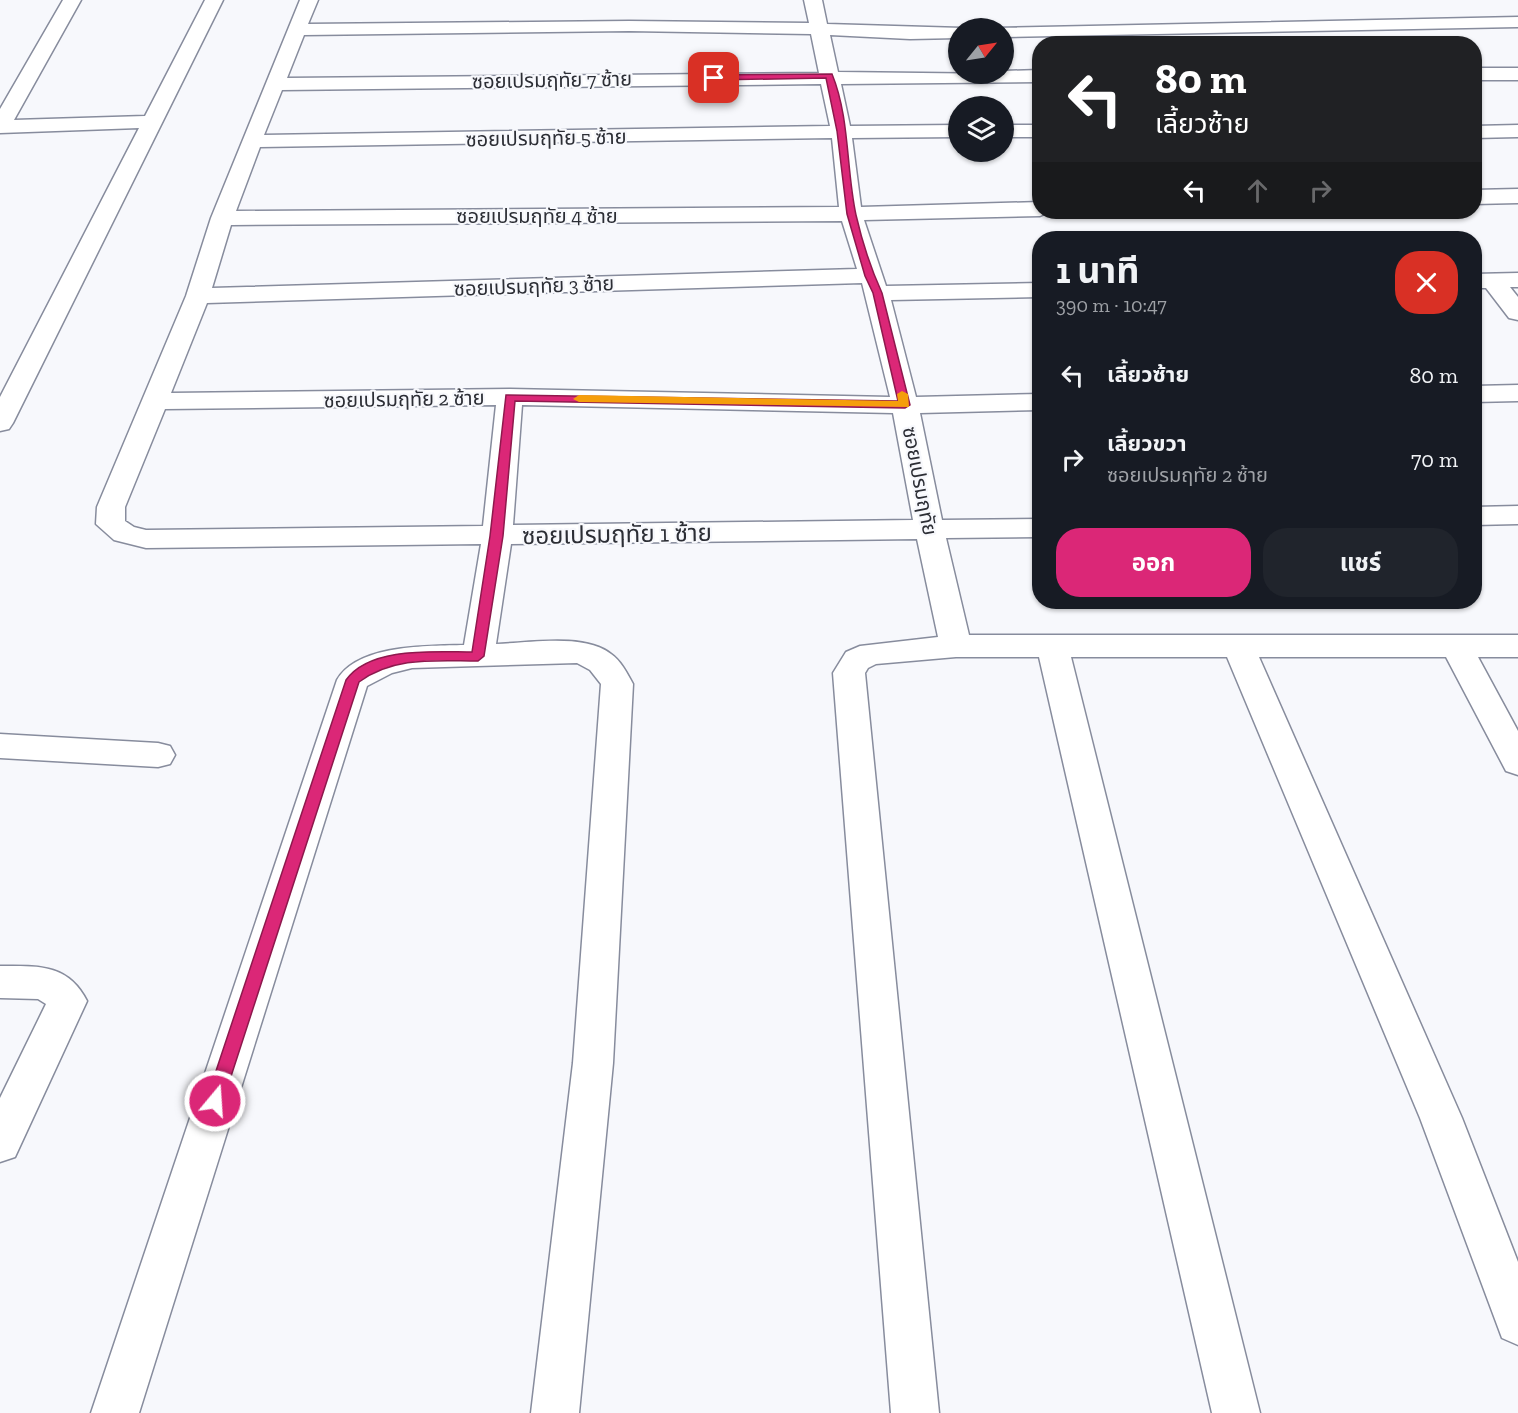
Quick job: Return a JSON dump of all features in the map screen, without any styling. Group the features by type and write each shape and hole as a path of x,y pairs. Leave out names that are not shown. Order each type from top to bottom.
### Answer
{"street":[{"path":"0,127 72,0"},
{"path":"0,423 214,0"},
{"path":"155,401 198,296 222,218 309,0"},
{"name":"ซอยเปรมฤทัย","path":"813,0 841,131 851,214 874,284 905,405 929,529 956,646"},
{"path":"1014,32 1518,22"},
{"path":"296,30 629,26 948,33"},
{"path":"1482,74 1518,74"},
{"name":"ซอยเปรมฤทัย 7 ซ้าย","path":"274,84 830,76 1032,76"},
{"path":"0,127 152,122"},
{"name":"ซอยเปรมฤทัย 5 ซ้าย","path":"252,141 431,141 841,131 948,131"},
{"path":"1014,131 1032,131"},
{"path":"1482,132 1518,132"},
{"path":"1482,197 1518,196"},
{"name":"ซอยเปรมฤทัย 4 ซ้าย","path":"222,218 851,214 1032,209"},
{"path":"1483,280 1518,280"},
{"path":"1483,280 1518,313"},
{"name":"ซอยเปรมฤทัย 3 ซ้าย","path":"198,296 874,284 1032,290"},
{"path":"1482,394 1518,393"},
{"path":"478,656 496,536 510,397"},
{"name":"ซอยเปรมฤทัย 2 ซ้าย","path":"155,401 510,397 905,405 1032,402"},
{"name":"ซอยเปรมฤทัย 1 ซ้าย","path":"155,401 111,507 111,524 124,534 146,539 1032,528"},
{"path":"1482,516 1518,515"},
{"path":"915,1413 849,673 857,660 871,654 956,646 1518,646"},
{"path":"1052,646 1236,1413"},
{"path":"1239,646 1441,1118 1518,1322"},
{"path":"1456,646 1518,762"},
{"path":"115,1413 353,680 368,669 386,661 412,657 577,652 594,655 608,667 617,684 593,1063 555,1413"},
{"path":"0,746 158,755"},
{"path":"0,982 51,983 61,990 67,1000 0,1143"}],"slow traffic":[{"path":"579,399 905,405 902,394"}],"route":[{"path":"215,1101 346,695 353,680 368,669 386,661 412,657 478,656 496,536 510,397 905,405 878,293 870,276 851,214 841,131 830,76 714,78"}]}
